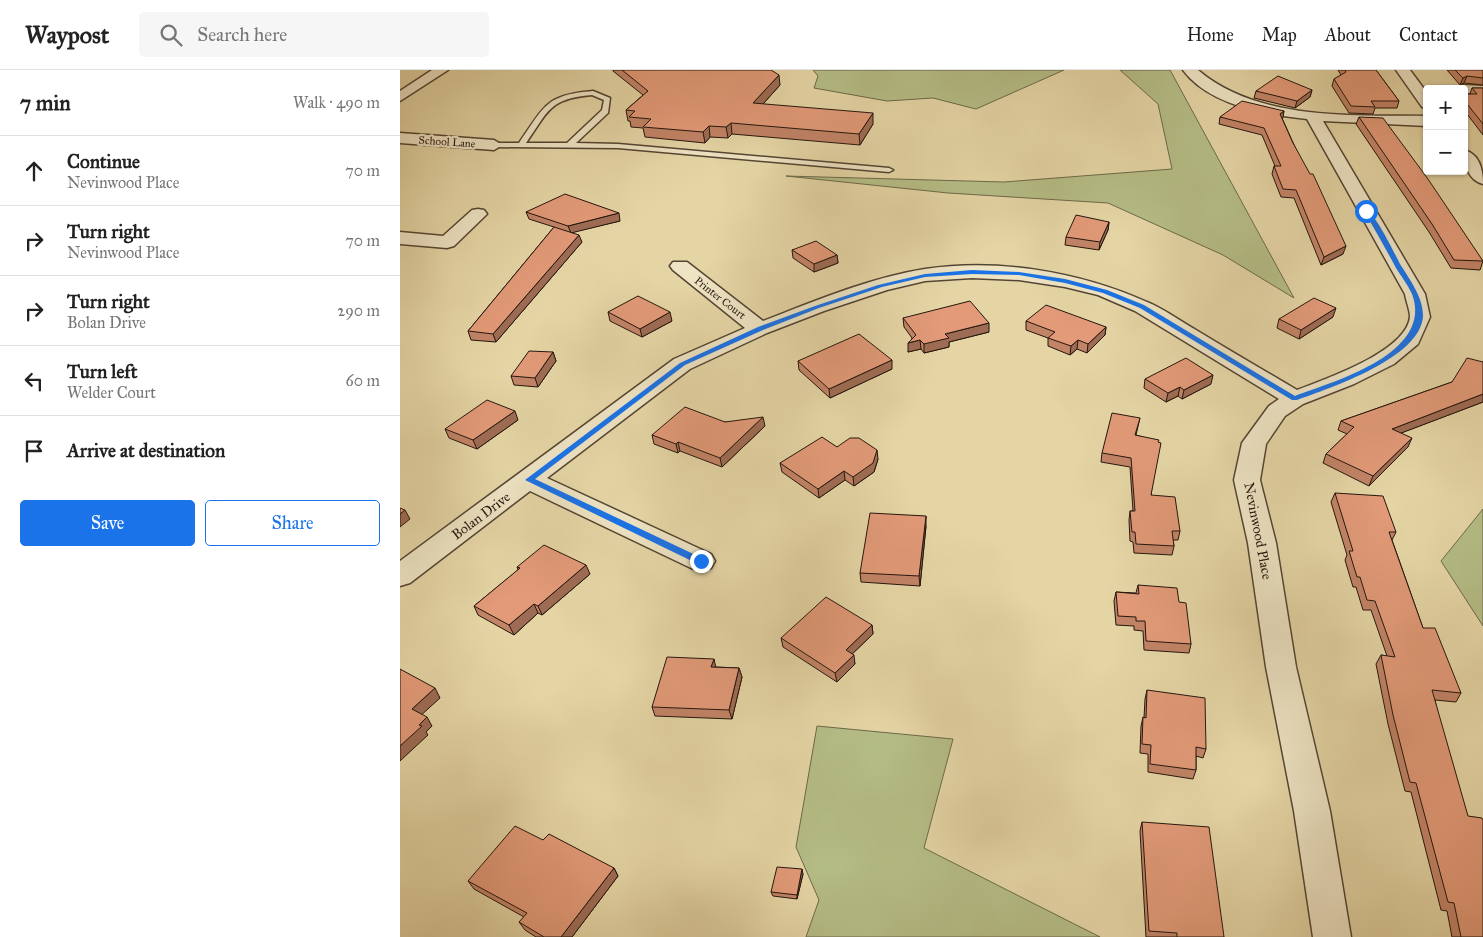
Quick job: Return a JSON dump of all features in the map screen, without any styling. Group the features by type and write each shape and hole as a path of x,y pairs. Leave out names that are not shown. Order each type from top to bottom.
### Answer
{"street":[{"path":"400,97 441,70"},
{"path":"1190,70 1212,88 1236,99 1267,108 1313,118 1423,121"},
{"path":"1403,70 1423,98"},
{"path":"1416,88 1423,88"},
{"path":"1468,90 1483,90"},
{"name":"Nevinwood Place","path":"1313,118 1415,294 1420,317 1410,339 1386,359 1346,379 1295,398 1277,411 1254,443 1247,480 1262,542 1281,667 1312,811 1332,937"},
{"name":"School Lane","path":"400,138 494,145"},
{"path":"1468,154 1483,153"},
{"path":"1468,159 1483,179"},
{"path":"400,238 447,242 478,214"},
{"name":"Printer Court","path":"680,266 760,329"},
{"name":"Bolan Drive","path":"400,576 682,364 760,329 880,286 925,275 972,272 1019,274 1065,281 1105,291 1142,307 1295,398"},
{"path":"529,480 701,561"}],"lane":[{"path":"521,145 549,105 568,95 593,93 608,99 604,111 569,146"},
{"path":"494,145 618,146 889,170"}],"green space":[{"path":"813,70 1064,70 976,109 933,98 887,101 814,88 818,76"},
{"path":"1120,70 1170,70 1294,298 1223,255 1108,203 948,193 786,176 1004,182 1172,169 1158,104"},
{"path":"1483,509 1483,626 1441,561"},
{"path":"817,726 953,739 924,848 1100,937 806,937 819,900 796,847"}],"building":[{"path":"622,70 771,70 779,75 753,103 873,113 859,134 731,123 726,127 709,126 703,132 643,127 651,119 629,117 635,111 626,110 648,91"},
{"path":"1345,70 1376,70 1399,101 1371,101 1375,107 1351,106 1334,79 1346,72"},
{"path":"1455,70 1483,70 1483,78 1467,76 1463,78"},
{"path":"1278,76 1312,90 1297,101 1256,91"},
{"path":"1472,88 1483,88 1483,124 1468,105 1468,94 1477,94"},
{"path":"1242,101 1284,111 1280,114 1293,143 1310,174 1313,174 1346,246 1324,257 1296,190 1283,189 1274,166 1281,166 1264,128 1220,117"},
{"path":"1359,117 1383,118 1423,172 1423,175 1428,179 1483,261 1454,260 1432,224"},
{"path":"565,194 619,213 568,226 526,212"},
{"path":"1076,215 1109,222 1100,242 1066,237"},
{"path":"554,227 579,235 493,334 468,331"},
{"path":"816,241 837,255 814,264 792,250"},
{"path":"638,296 670,312 640,329 608,312"},
{"path":"1314,298 1336,308 1301,330 1279,319"},
{"path":"970,301 989,323 945,334 949,338 924,344 920,340 908,343 916,335 903,318"},
{"path":"1046,305 1106,327 1088,344 1078,340 1071,346 1048,338 1055,332 1026,321"},
{"path":"859,334 892,360 829,389 798,361"},
{"path":"529,351 553,352 535,378 511,376"},
{"path":"1186,358 1213,375 1184,390 1180,387 1168,393 1145,379"},
{"path":"1467,358 1483,362 1483,394 1392,429 1412,438 1373,476 1326,454 1354,427 1341,421 1452,382"},
{"path":"487,400 515,411 473,440 445,429"},
{"path":"685,407 725,422 763,417 720,458 678,442 676,444 652,435"},
{"path":"1112,413 1140,418 1135,435 1159,440 1158,442 1161,443 1151,495 1175,497 1180,531 1172,531 1174,546 1136,544 1135,532 1132,532 1130,511 1135,511 1131,458 1102,453"},
{"path":"822,437 837,447 850,438 859,438 877,450 873,463 853,477 844,471 818,489 780,463"},
{"path":"1335,493 1383,496 1396,532 1389,532 1423,628 1435,628 1461,693 1432,690 1468,816 1482,818 1483,820 1483,937 1461,937 1454,903 1448,902 1416,783 1410,782 1393,715 1381,655 1395,657 1375,601 1367,600 1360,577 1357,577 1349,551 1353,551"},
{"path":"870,513 926,516 919,576 860,573"},
{"path":"544,545 586,565 538,606 534,604 509,625 474,606 520,568 517,567"},
{"path":"1138,585 1177,588 1179,602 1186,603 1191,644 1146,641 1145,621 1136,621 1136,617 1118,616 1116,592 1139,594"},
{"path":"826,597 872,625 846,650 854,655 835,673 781,638"},
{"path":"667,657 714,659 711,667 739,668 729,710 652,707"},
{"path":"400,669 435,688 412,709 427,717 419,725 422,726 400,746"},
{"path":"1147,690 1205,698 1206,749 1196,747 1196,770 1150,764 1151,745 1142,744 1143,717 1146,718"},
{"path":"1142,822 1209,827 1224,937 1177,937 1177,933 1149,931"},
{"path":"515,826 543,840 549,834 614,868 561,937 544,937 519,922 527,913 468,881"},
{"path":"777,867 802,869 797,895 771,892"}],"route":[{"path":"701,561 529,480 682,364 760,329 817,307 880,286 925,275 972,272 1019,274 1065,281 1105,291 1142,307 1295,398 1346,379 1386,359 1410,339 1420,317 1415,294 1366,211"}]}
